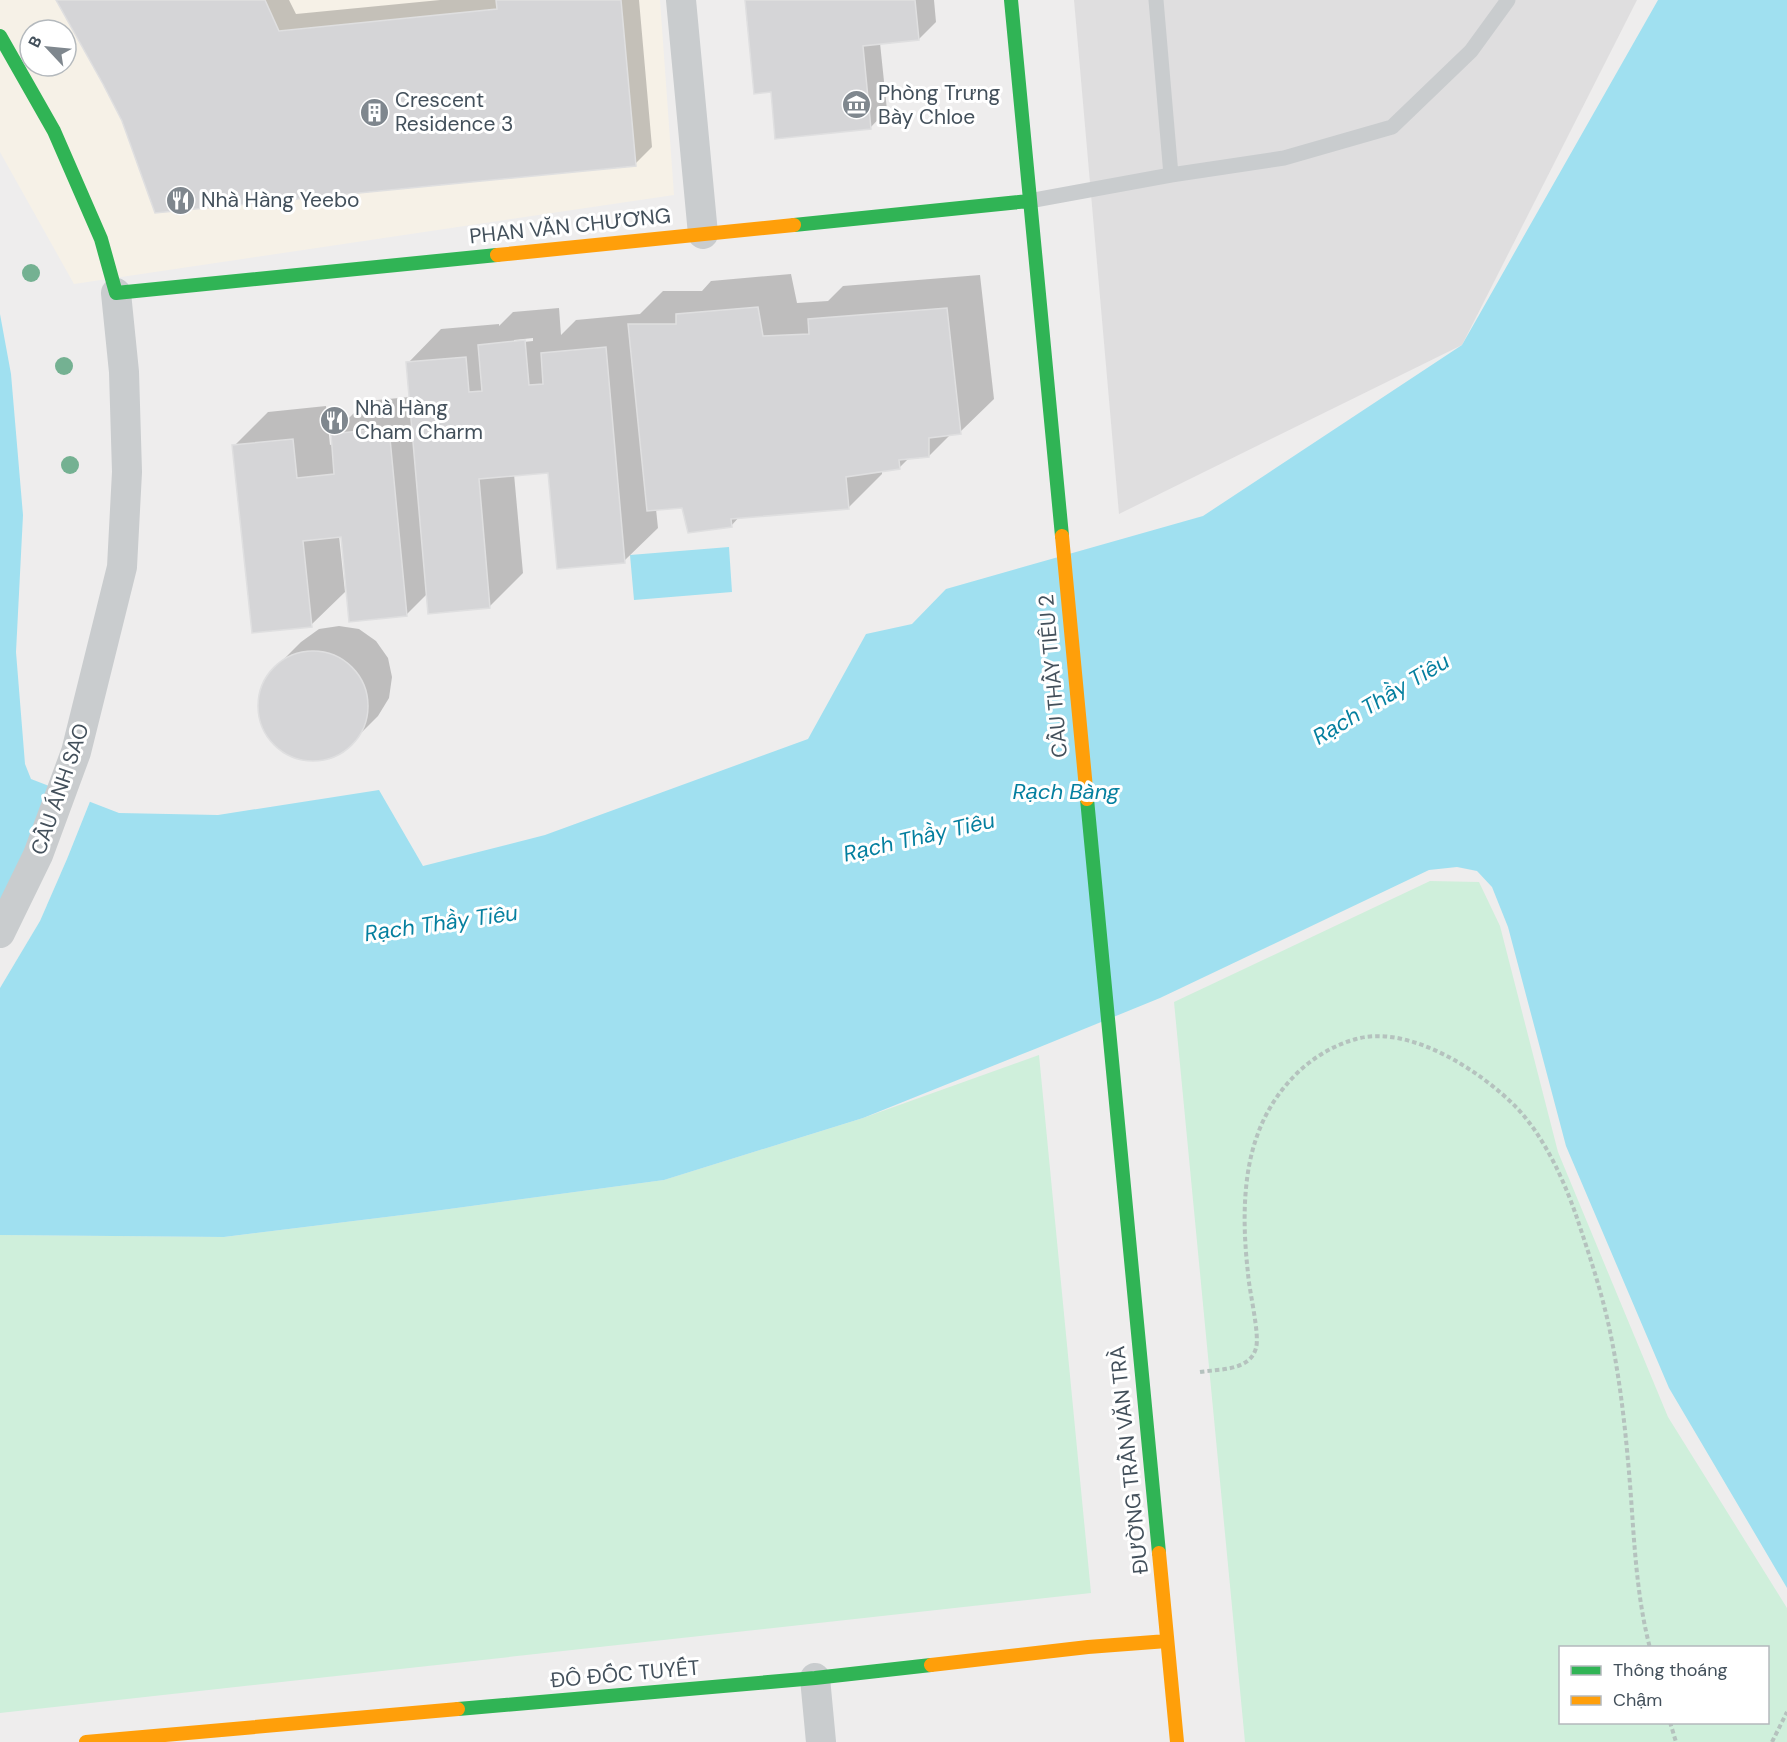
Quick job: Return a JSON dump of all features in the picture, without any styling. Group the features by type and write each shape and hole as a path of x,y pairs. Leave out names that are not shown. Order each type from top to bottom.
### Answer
{"street":[{"path":"681,0 703,234"},
{"path":"1011,0 1029,201"},
{"path":"0,36 54,131 101,239 116,293"},
{"name":"PHAN VĂN CHƯƠNG","path":"116,293 1029,201"},
{"name":"CẦU THẦY TIÊU 2","path":"1029,201 1122,1175"},
{"name":"CẦU ÁNH SAO","path":"0,933 38,855 76,753 122,567 127,472 124,372 116,293"},
{"name":"ĐƯỜNG TRẦN VĂN TRÀ","path":"1122,1175 1177,1742"},
{"name":"ĐÔ ĐỐC TUYẾT","path":"88,1742 815,1678 1088,1647 1167,1641"},
{"path":"815,1678 821,1742"}],"lane":[{"path":"1156,0 1171,175"},
{"path":"1029,201 1171,175 1284,158 1392,127 1471,51 1508,0"}],"path":[{"path":"1200,1372 1243,1364 1252,1357 1256,1347 1257,1335 1247,1258 1248,1175 1256,1138 1282,1091 1293,1077 1332,1047 1373,1036 1411,1042 1466,1067 1507,1098 1534,1130 1571,1202 1592,1264 1608,1323 1624,1421 1632,1528 1650,1646"},
{"path":"1772,1742 1787,1712"},
{"path":"1671,1724 1676,1742"}],"shaded area":[{"name":"Crescent Residence 3","path":"0,0 660,0 674,195 74,284 0,152"},
{"path":"1074,0 1637,0 1462,345 1119,514"}],"green space":[{"path":"1430,881 1479,882 1500,926 1558,1152 1668,1417 1787,1608 1787,1742 1245,1742 1174,1002"},
{"path":"1039,1055 1091,1593 0,1713 0,1235 224,1237 664,1180 863,1118"}],"water":[{"name":"Rạch Bàng","path":"1658,0 1787,0 1787,1588 1669,1388 1566,1146 1508,927 1492,887 1477,871 1457,867 1429,870 1160,998 863,1118 664,1180 224,1237 0,1235 0,314 11,374 23,515 16,652 25,764 31,779 119,813 218,815 379,790 423,866 545,835 808,739 866,634 912,624 946,589 1203,516 1462,345"},
{"path":"729,547 732,592 634,600 630,555"}],"pier":[{"path":"53,784 91,799 40,921 0,988 0,913"}],"building":[{"name":"Crescent Residence 3","path":"56,0 265,0 279,31 497,9 496,0 621,0 636,166 155,213 122,121 78,39 78,18 66,18"},
{"path":"745,0 915,0 919,40 863,46 871,129 775,139 771,92 754,94"},
{"path":"758,307 763,336 809,334 808,319 947,308 961,434 929,438 929,457 899,460 900,469 846,477 849,509 731,519 732,527 688,533 682,508 647,511 628,324 676,324 676,314"},
{"path":"525,340 529,385 543,384 541,353 606,347 625,563 557,569 548,473 479,479 490,608 428,614 406,362 466,357 469,392 482,391 478,345"},
{"path":"389,428 407,616 349,622 341,537 303,541 312,627 252,633 232,445 293,439 297,478 334,474 331,434"},
{"path":"313,651 334,655 352,667 364,685 368,706 364,727 352,745 334,757 313,761 292,757 274,745 262,727 258,706 262,685 274,667 292,655"}],"traffic: fast":[{"path":"1011,0 1062,536"},
{"path":"0,36 54,131 101,239 116,293 497,255"},
{"path":"794,225 1029,201"},
{"path":"1087,799 1159,1553"},
{"path":"458,1709 815,1678 931,1665"}],"traffic: slow":[{"path":"497,255 794,225"},
{"path":"1062,536 1087,799"},
{"path":"1159,1553 1177,1742"},
{"path":"931,1665 1088,1647 1167,1641"},
{"path":"86,1742 458,1709"}],"place":[{"name":"Phòng Trưng Bày Chloe","path":"857,105"},
{"name":"Crescent Residence 3","path":"374,112"},
{"name":"Nhà Hàng Yeebo","path":"180,200"},
{"name":"Nhà Hàng Cham Charm","path":"334,420"}],"water label":[{"name":"Rạch Thầy Tiêu","path":"1381,699"},
{"name":"Rạch Thầy Tiêu","path":"919,837"},
{"name":"Rạch Thầy Tiêu","path":"441,923"}]}
